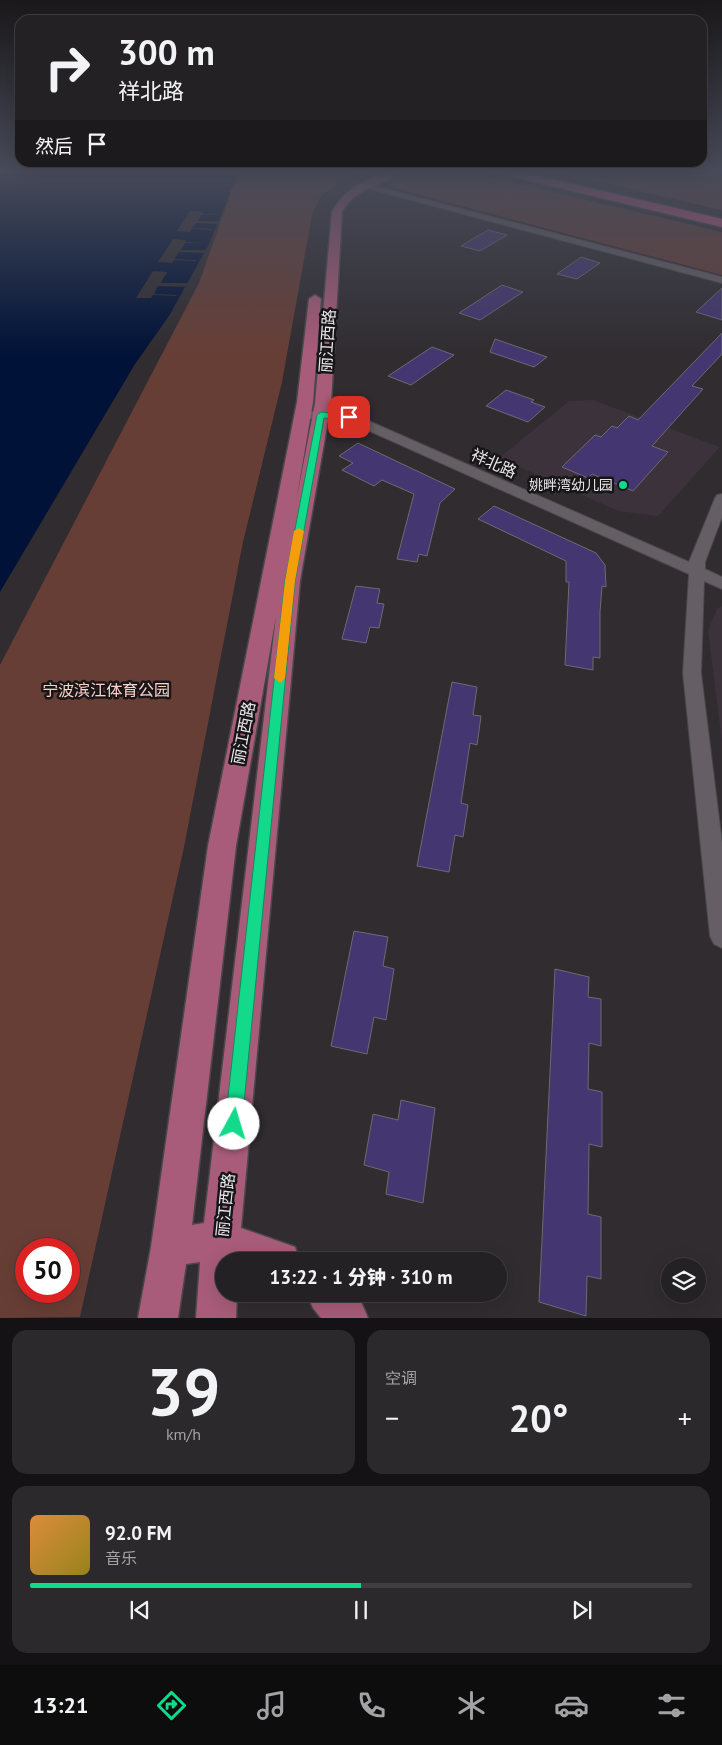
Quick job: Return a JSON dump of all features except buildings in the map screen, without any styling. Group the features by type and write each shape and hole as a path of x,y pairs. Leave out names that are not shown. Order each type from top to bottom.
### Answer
{"main road":[{"name":"丽江西路","path":"216,1318 222,1240 290,581 313,409 322,233"},
{"name":"丽江西路","path":"158,1318 170,1247 222,846 313,409"},
{"path":"170,1247 222,1240 256,1252"},
{"path":"334,1302 348,1318"}],"street":[{"path":"557,233 722,280"},
{"name":"祥北路","path":"313,409 349,417 697,567 722,583"},
{"path":"722,498 697,567 692,673 722,936"},
{"name":"祥北路","path":"697,567 722,573"}],"shaded area":[{"name":"姚畔湾幼儿园","path":"593,400 720,447 658,516 618,511 499,458 569,401"},
{"path":"722,606 722,742 708,630 717,609"}],"green space":[{"name":"宁波滨江体育公园","path":"217,233 309,233 282,382 243,542 184,847 80,1317 0,1318 0,665 199,283"},
{"path":"562,233 722,233 722,275"}],"water":[{"path":"0,233 214,233 169,316 135,364 0,592"}],"pier":[{"path":"173,239 205,243 185,243 181,250 206,250 204,253 179,252 174,259 196,261 174,260 172,263 158,262"},
{"path":"153,271 167,272 161,283 188,283 186,287 158,286 154,294 176,296 153,295 151,298 136,298"}],"slow traffic":[{"path":"280,678 290,581 299,531"}],"place":[{"name":"姚畔湾幼儿园","path":"623,485"}],"route":[{"path":"234,1124 290,581 321,415 349,417"}]}
